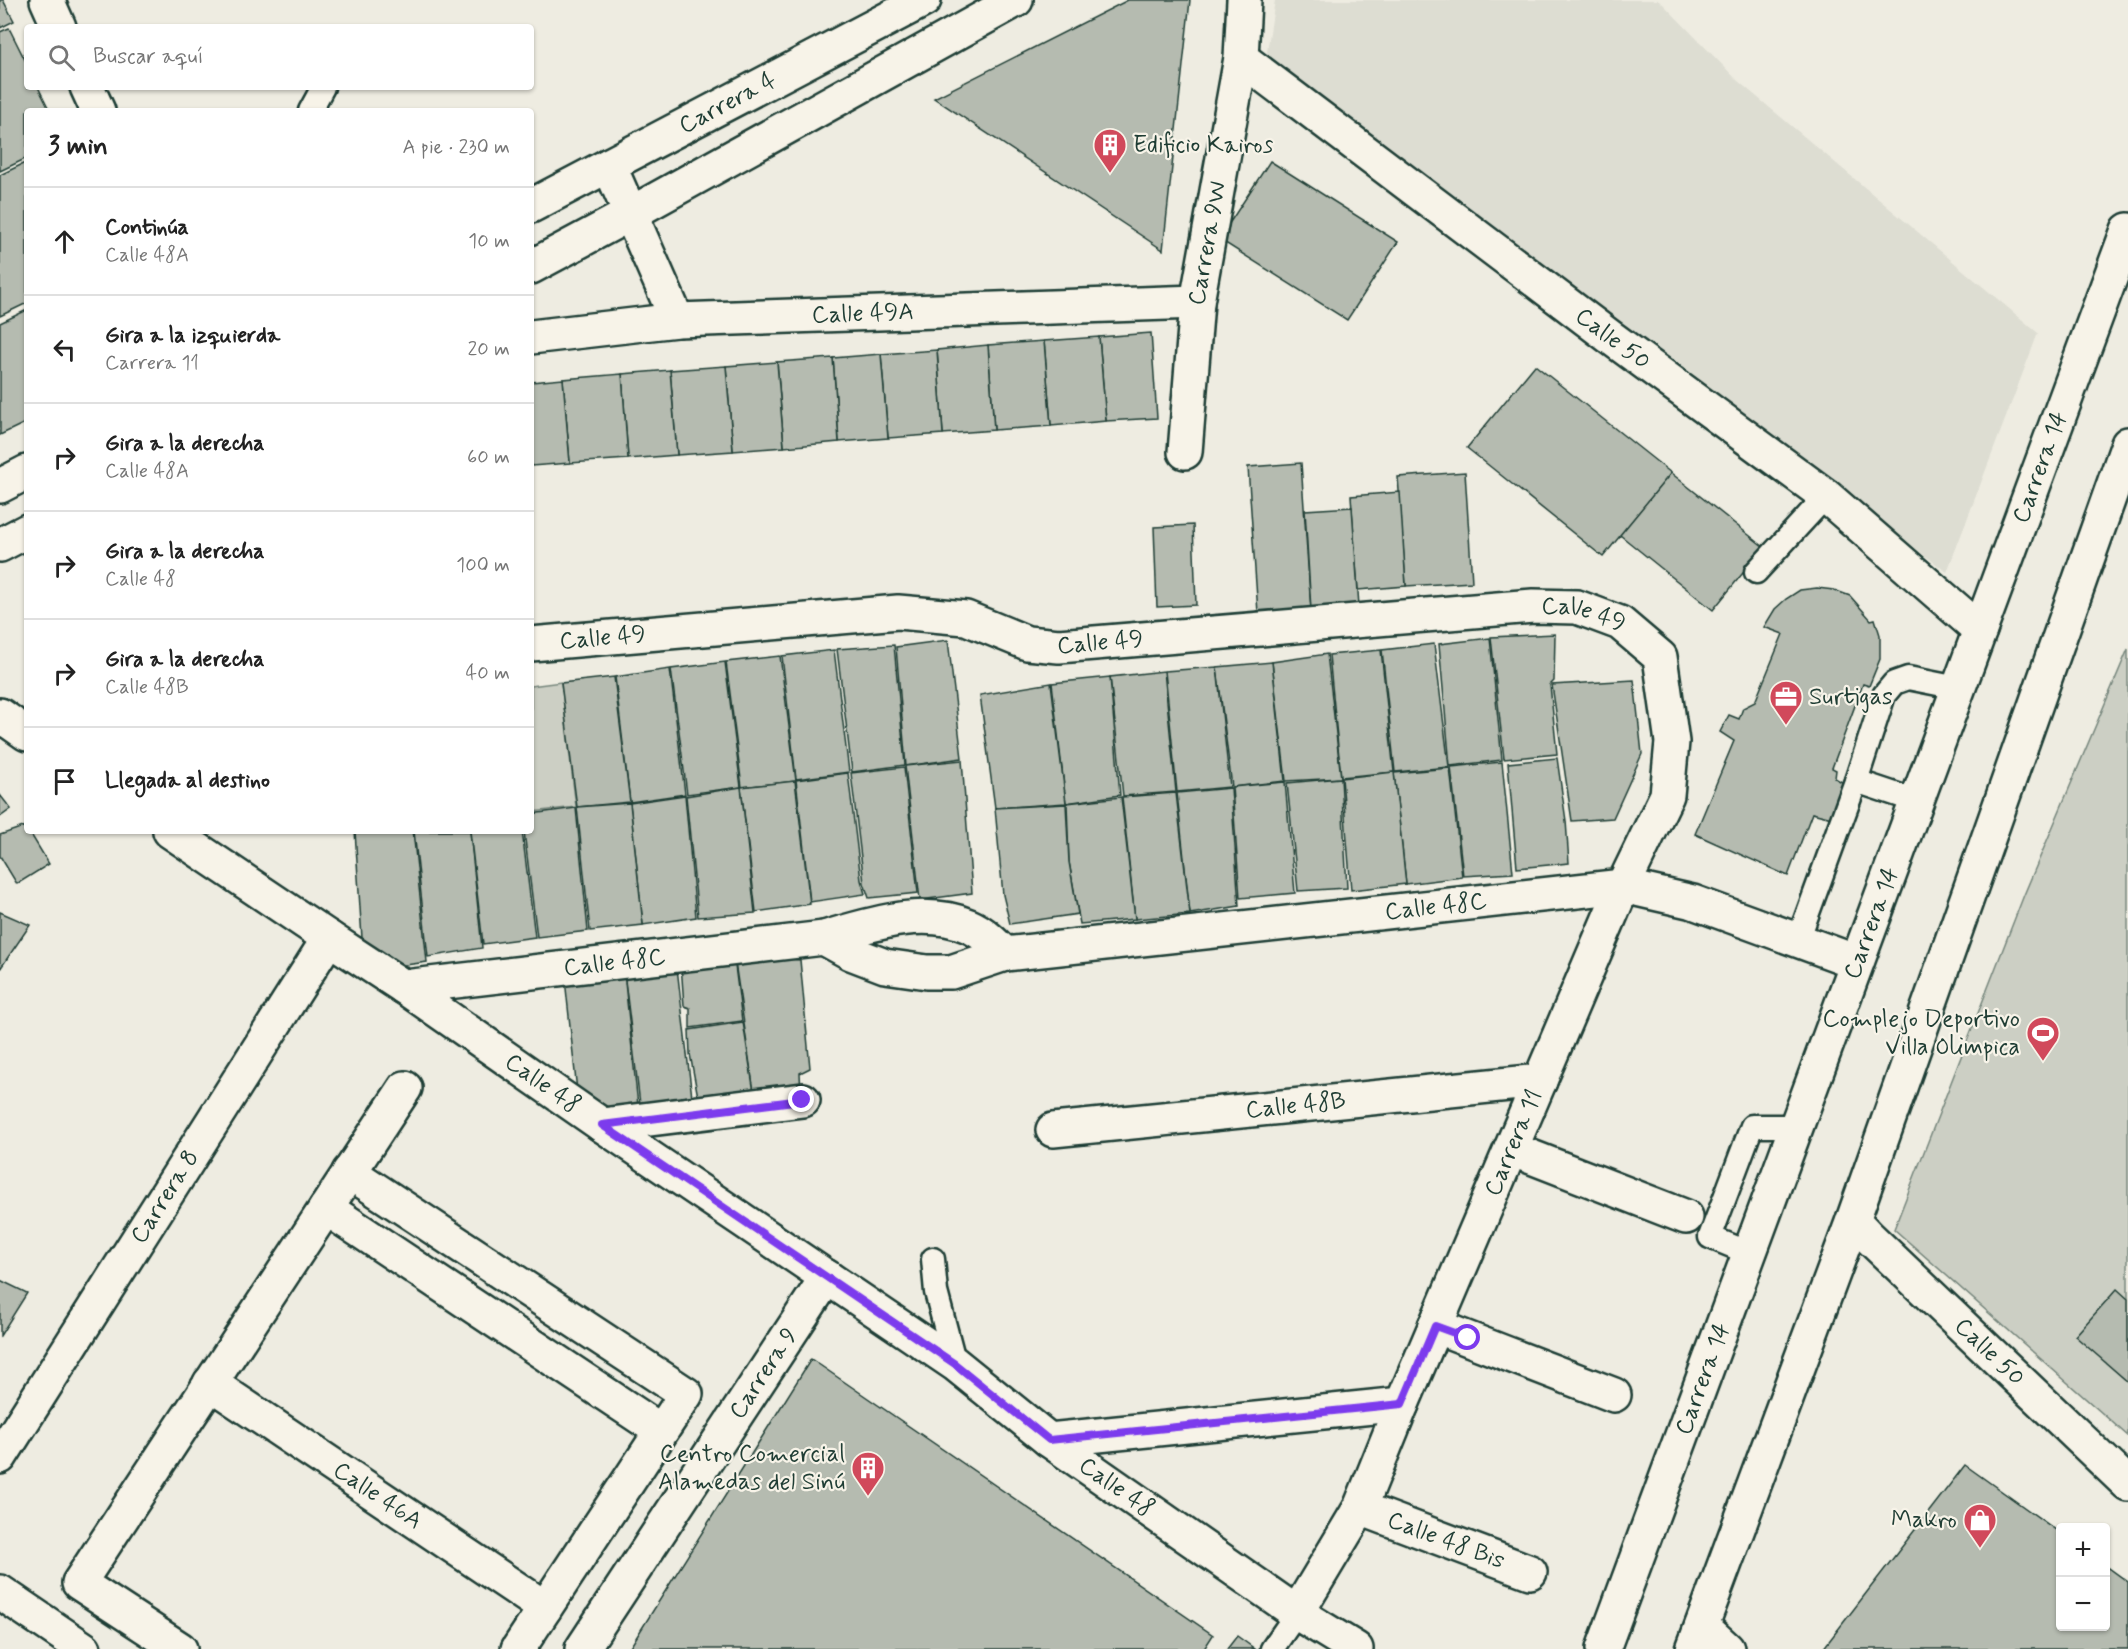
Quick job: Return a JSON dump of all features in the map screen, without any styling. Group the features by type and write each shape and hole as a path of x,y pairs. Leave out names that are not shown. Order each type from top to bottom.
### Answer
{"street":[{"path":"47,0 58,24"},
{"name":"Carrera 4","path":"534,204 924,0"},
{"path":"534,265 1016,0"},
{"name":"Carrera 9W","path":"1185,452 1197,302 1240,58 1244,0"},
{"name":"Calle 50","path":"1240,58 1610,338 1826,496 1980,630"},
{"path":"88,90 97,108"},
{"path":"609,165 677,320"},
{"name":"Carrera 14","path":"1603,1649 2128,230"},
{"name":"Calle 49A","path":"534,337 677,320 1197,302"},
{"path":"1727,1649 1697,1637 1853,1220 2128,444"},
{"path":"0,486 24,474"},
{"path":"0,545 24,533"},
{"name":"Calle 49","path":"534,644 898,612 966,618 1027,643 1059,646 1533,606 1576,607 1620,623 1660,657"},
{"name":"Carrera 11","path":"1297,1613 1360,1508 1402,1404 1623,886 1668,795 1672,742 1660,657"},
{"path":"0,715 24,732"},
{"name":"Calle 48","path":"174,834 404,987 602,1125 955,1364 1049,1440 1297,1613 1356,1649"},
{"name":"Calle 48C","path":"824,938 850,953 885,966 927,972 951,972 1005,954 1623,886 1693,902 1857,962"},
{"name":"Calle 48C","path":"404,987 824,938 877,924 939,917 970,926 989,938 1005,954"},
{"name":"Carrera 8","path":"0,1457 329,938"},
{"name":"Calle 48B","path":"1053,1130 1540,1081"},
{"path":"180,1649 79,1583 405,1088"},
{"path":"602,1125 802,1100"},
{"path":"1511,1149 1686,1217"},
{"path":"349,1172 686,1394 518,1649"},
{"path":"326,1208 662,1431"},
{"name":"Calle 50","path":"1853,1220 2128,1484"},
{"name":"Carrera 9","path":"582,1649 827,1277"},
{"path":"1435,1326 1614,1395"},
{"name":"Calle 46A","path":"210,1383 545,1608"},
{"path":"1049,1440 1402,1404"},
{"name":"Calle 48 Bis","path":"1360,1508 1530,1572"},
{"path":"0,1592 84,1649"}],"lane":[{"path":"312,108 321,90"},
{"path":"1756,572 1826,496"},
{"path":"1798,940 1856,781 1884,695 1894,683 1908,678 1958,688"},
{"path":"1856,781 1916,801"},
{"path":"933,1259 936,1292 955,1364"},
{"path":"1272,1649 1297,1613"}],"shaded area":[{"path":"1275,0 1659,0 1738,81 2038,333 1947,572 1635,339 1266,58"},
{"name":"Complejo Deportivo Villa Olimpica","path":"2128,649 2128,1436 1894,1229 2024,895"},
{"path":"561,682 576,807 534,812 534,686"}],"building":[{"path":"0,0 3,0 14,21 0,28"},
{"name":"Edificio Kairos","path":"1128,0 1190,0 1163,250 934,98"},
{"path":"9,28 24,58 24,90 40,90 48,108 24,108 24,159 0,171 0,32"},
{"path":"1270,161 1398,242 1347,320 1219,239"},
{"path":"24,163 24,304 0,316 0,175"},
{"path":"24,311 24,423 0,435 0,323"},
{"path":"1151,333 1157,418 1106,421 1099,337"},
{"path":"1099,337 1106,421 1051,426 1044,341"},
{"path":"1044,341 1051,426 994,430 988,345"},
{"path":"988,345 994,430 943,434 937,350"},
{"path":"937,350 943,434 888,438 881,354"},
{"path":"881,354 888,438 839,442 833,358"},
{"path":"833,358 839,442 784,447 777,362"},
{"path":"777,362 784,447 733,451 726,366"},
{"path":"1535,365 1671,473 1603,557 1467,448"},
{"path":"726,366 733,451 677,455 670,370"},
{"path":"670,370 677,455 628,459 622,374"},
{"path":"622,374 628,459 570,463 563,379"},
{"path":"563,379 570,463 534,466 534,382"},
{"path":"1301,463 1311,610 1258,613 1248,467"},
{"path":"1465,472 1472,582 1406,586 1398,477"},
{"path":"1671,473 1764,547 1713,610 1620,535"},
{"path":"1400,492 1406,586 1358,590 1351,496"},
{"path":"1352,507 1359,606 1311,610 1305,510"},
{"path":"1193,525 1196,605 1157,607 1154,527"},
{"name":"Surtigas","path":"1817,588 1834,590 1850,596 1871,620 1875,619 1880,635 1880,659 1869,686 1863,684 1832,768 1836,770 1835,778 1847,785 1836,819 1812,813 1788,876 1695,834 1734,741 1720,732 1729,715 1739,719 1743,708 1755,702 1783,634 1764,627 1775,609 1786,599 1800,590"},
{"path":"1555,634 1554,681 1550,685 1557,754 1504,759 1491,637"},
{"path":"1490,638 1502,760 1450,766 1439,644"},
{"path":"948,640 962,758 906,766 896,647"},
{"path":"1434,644 1449,767 1395,772 1382,650"},
{"path":"894,645 905,765 852,772 837,649"},
{"path":"834,650 849,772 796,779 782,656"},
{"path":"1381,650 1394,772 1341,777 1329,655"},
{"path":"1327,654 1341,778 1286,781 1272,662"},
{"path":"780,656 796,781 742,787 726,662"},
{"path":"725,662 741,787 687,794 671,669"},
{"path":"1272,662 1285,781 1232,787 1217,667"},
{"path":"1217,667 1230,787 1177,792 1165,671"},
{"path":"670,669 685,794 630,802 615,677"},
{"path":"1164,671 1176,792 1123,796 1110,677"},
{"path":"614,677 630,802 577,807 561,683"},
{"path":"1110,677 1120,795 1066,803 1052,683"},
{"path":"1634,680 1642,754 1613,818 1572,821 1552,685"},
{"path":"1051,683 1066,803 995,808 980,695"},
{"path":"1557,758 1569,863 1517,868 1508,763"},
{"path":"962,760 972,893 920,900 905,766"},
{"path":"1502,762 1513,873 1463,876 1451,767"},
{"path":"904,767 918,893 869,898 864,883 851,773"},
{"path":"1450,768 1462,877 1406,884 1394,773"},
{"path":"1394,772 1406,884 1351,890 1342,778"},
{"path":"848,773 861,880 865,894 810,902 796,780"},
{"path":"1341,778 1347,888 1298,891 1287,783"},
{"path":"795,781 810,904 756,912 741,787"},
{"path":"1285,782 1295,893 1240,898 1232,787"},
{"path":"741,787 755,913 698,917 686,796"},
{"path":"1231,788 1239,906 1190,914 1177,793"},
{"path":"1176,793 1190,914 1135,919 1122,797"},
{"path":"0,795 11,809 0,817"},
{"path":"685,795 696,917 643,925 630,803"},
{"path":"1121,797 1135,919 1080,924 1069,862 1067,803"},
{"path":"630,803 643,925 590,931 577,807"},
{"path":"1066,804 1069,862 1078,914 1010,924 1003,895 995,808"},
{"path":"576,808 588,931 537,937 524,834 534,834 534,814"},
{"path":"24,827 24,834 31,834 49,864 17,884 0,856 0,835"},
{"path":"355,834 413,834 427,962 398,966 362,938"},
{"path":"414,834 470,834 482,948 428,957"},
{"path":"470,834 522,834 535,937 483,944"},
{"path":"0,912 30,925 0,969"},
{"path":"734,958 742,1021 690,1028 690,1008 684,1006 681,964"},
{"path":"778,958 800,960 810,1068 800,1073 801,1094 755,1099 735,962"},
{"path":"677,968 693,1106 641,1112 624,972"},
{"path":"624,973 639,1115 614,1118 577,1091 565,979"},
{"path":"743,1022 755,1099 700,1108 690,1054 689,1030"},
{"path":"0,1280 27,1293 0,1336"},
{"path":"2117,1289 2128,1299 2128,1382 2075,1336"},
{"name":"Centro Comercial Alamedas del Sinú","path":"811,1359 1213,1635 1204,1649 629,1649"},
{"name":"Makro","path":"1965,1465 2056,1530 2056,1631 2110,1631 2110,1569 2128,1582 2128,1649 1823,1649"},
{"path":"1237,1636 1255,1649 1227,1649"}],"place":[{"name":"Edificio Kairos","path":"1110,174"},
{"name":"Surtigas","path":"1786,726"},
{"name":"Complejo Deportivo Villa Olimpica","path":"2043,1062"},
{"name":"Centro Comercial Alamedas del Sinú","path":"868,1497"},
{"name":"Makro","path":"1980,1549"}],"route":[{"path":"802,1100 602,1125 955,1364 1049,1440 1402,1404 1435,1326 1468,1338"}]}
